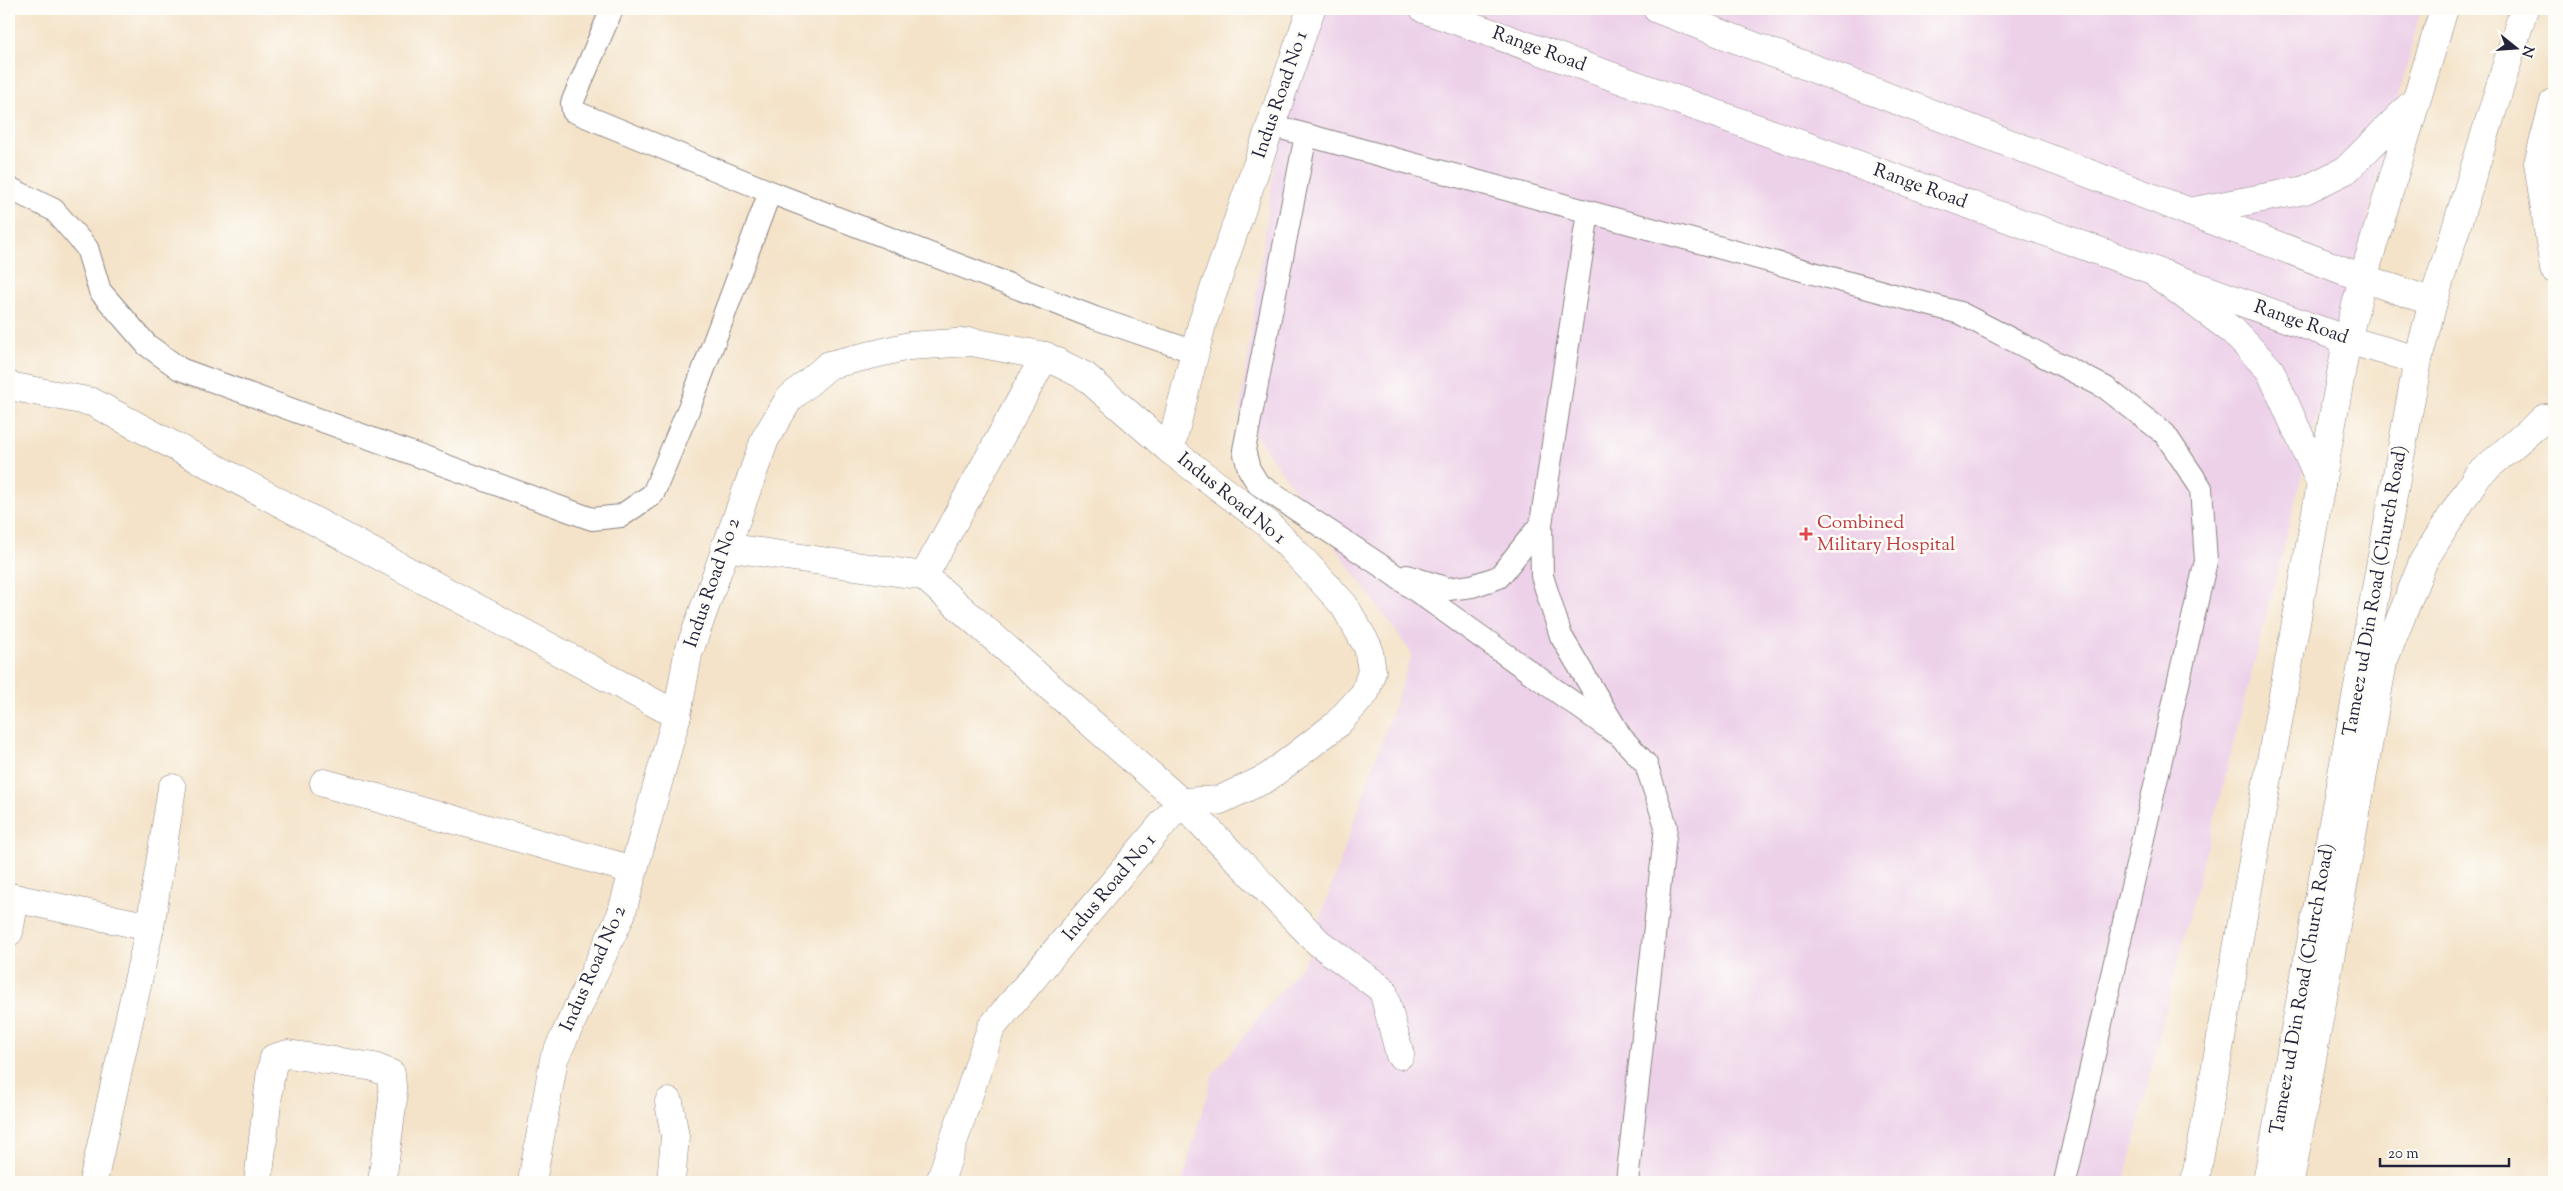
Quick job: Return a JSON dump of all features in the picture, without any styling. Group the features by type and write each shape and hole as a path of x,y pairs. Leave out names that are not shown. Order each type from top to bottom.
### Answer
{"street":[{"name":"Indus Road No 1","path":"940,1182 991,1028 1181,802 1220,800 1267,778 1336,725 1366,693 1372,671 1368,647 1344,605 1268,524 1170,450 1202,324 1311,9"},
{"name":"Range Road","path":"1424,9 2347,340 2418,360"},
{"path":"1657,9 2363,278 2432,302"},
{"path":"2195,1182 2347,340 2363,278 2444,9"},
{"name":"Tameez ud Din Road (Church Road)","path":"2267,1182 2418,360 2432,302 2524,9"},
{"path":"2189,212 2305,190 2346,170 2416,101"},
{"path":"2554,102 2538,163 2554,269"},
{"path":"2150,270 2234,331 2270,370 2321,484"},
{"name":"Indus Road No 2","path":"532,1182 554,1059 621,915 678,715 688,654 765,439 789,400 829,365 909,346 972,342 1045,356 1084,376 1170,450"},
{"path":"924,576 1045,356"},
{"path":"9,386 92,402 678,715"},
{"path":"2290,1182 2384,662 2424,560 2477,476 2545,418 2554,418"},
{"path":"725,547 924,576 1181,802 1319,943 1383,990 1400,1055"},
{"path":"324,784 633,870"},
{"path":"92,1182 150,927 172,788"},
{"path":"9,932 12,898 150,927"},
{"path":"258,1182 274,1058 288,1054 374,1067 391,1074 393,1099 382,1182"},
{"path":"669,1102 675,1137 671,1182"}],"lane":[{"path":"612,9 572,103 573,111 770,192 1096,318 1195,352"},
{"path":"1270,125 1960,313 2106,388 2166,434 2201,488 2206,561 2065,1182"},
{"path":"1306,135 1244,450 1249,469 1258,484 1386,569 1621,737 1646,764 1666,826 1627,1182"},
{"path":"9,188 54,210 87,248 100,291 147,345 180,369 592,519 621,516 654,494 691,403 770,192"},
{"path":"1588,212 1541,524 1542,576 1561,636 1621,737"},
{"path":"1386,569 1448,589 1472,586 1499,577 1541,524"}],"shaded area":[{"name":"Combined Military Hospital","path":"1296,9 2421,9 2164,1016 2125,1182 1182,1182 1213,1074 1306,960 1412,654 1240,413"}],"place":[{"name":"Combined Military Hospital","path":"1806,534"}]}
